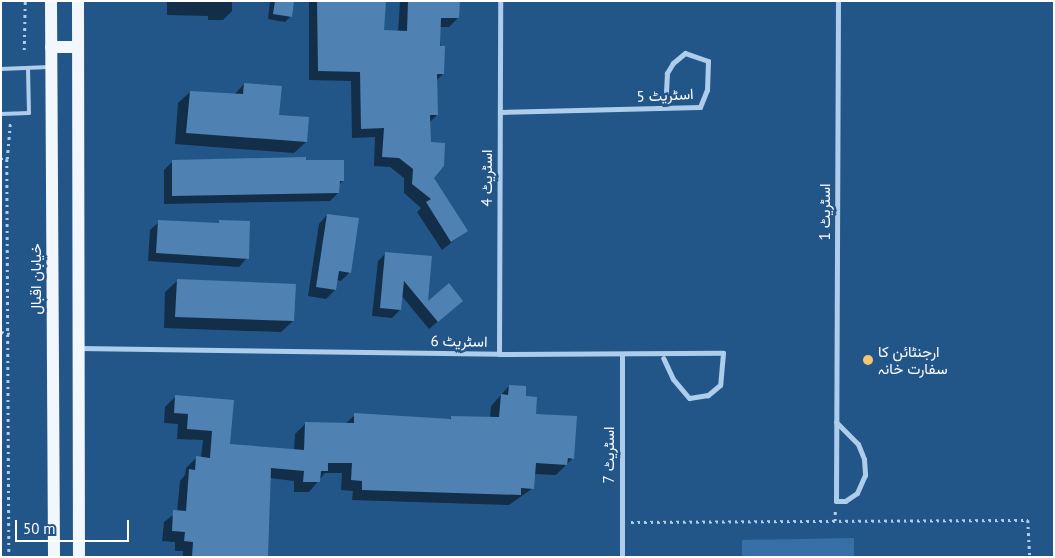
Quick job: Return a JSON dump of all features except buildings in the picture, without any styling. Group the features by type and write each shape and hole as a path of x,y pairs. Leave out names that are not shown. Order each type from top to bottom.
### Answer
{"main road":[{"name":"خیابان اقبال","path":"50,1 54,557"},
{"path":"78,1 79,557"},
{"path":"50,47 78,47"}],"street":[{"name":"اسٹریٹ 4","path":"499,354 500,1"},
{"name":"اسٹریٹ 1","path":"836,422 858,444 864,459 865,475 857,493 845,501 836,501 836,422 838,1"},
{"name":"اسٹریٹ 5","path":"500,112 700,107 707,90 708,61 685,53 673,63 666,73 665,106"},
{"name":"اسٹریٹ 6","path":"79,348 499,354 723,353 720,385 708,395 689,398 673,379 663,358"},
{"name":"اسٹریٹ 7","path":"622,354 622,557"}],"lane":[{"path":"1,69 51,67"},
{"path":"1,114 29,113 28,68"}],"path":[{"path":"24,50 25,1"},
{"path":"9,557 10,334 7,159 11,114"},
{"path":"1,159 7,159"},
{"path":"1,332 10,334"},
{"path":"621,522 1028,520 1030,557"}],"shaded area":[{"path":"854,538 854,557 742,557 742,540"}],"place":[{"name":"ارجنٹائن کا سفارت خانہ","path":"868,360"}]}
